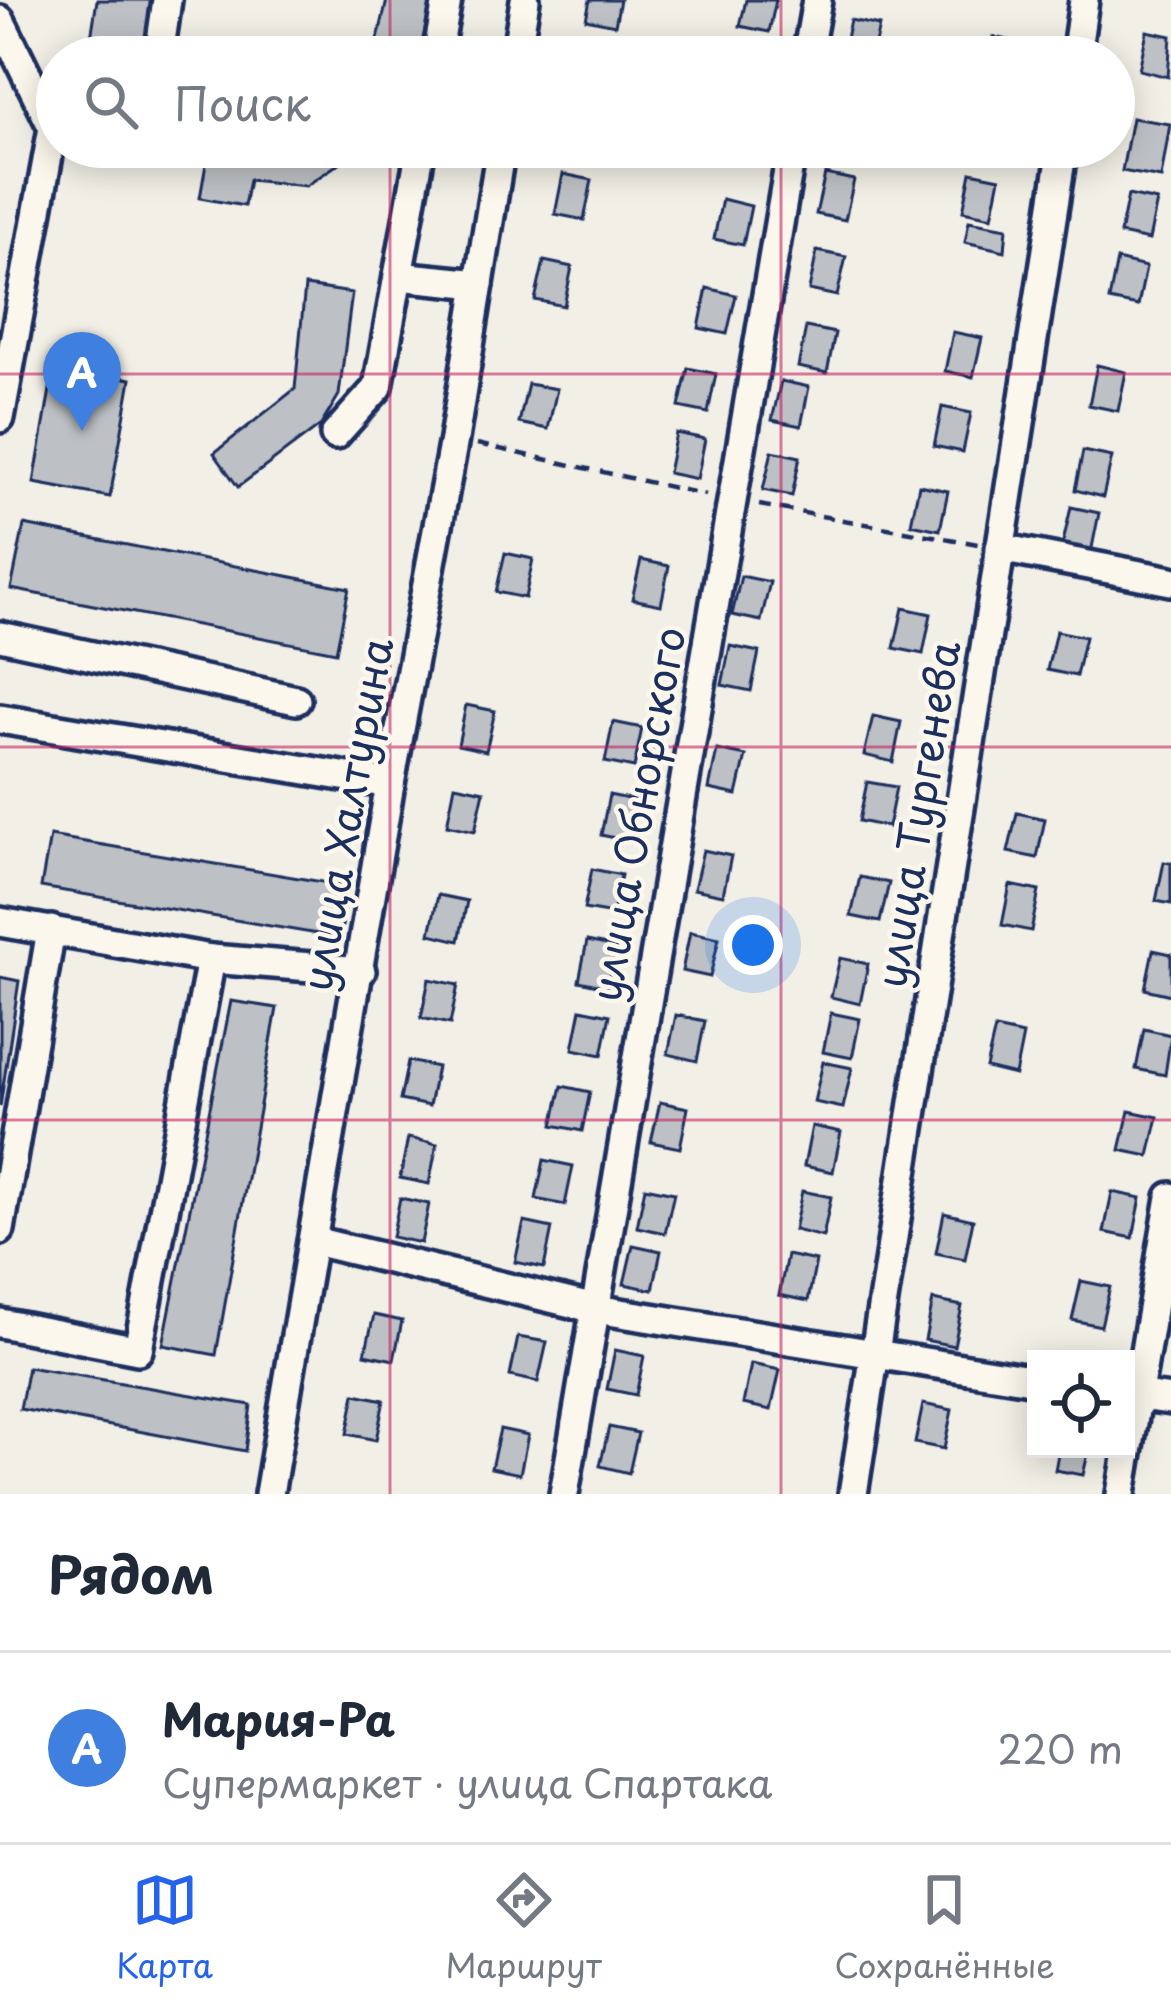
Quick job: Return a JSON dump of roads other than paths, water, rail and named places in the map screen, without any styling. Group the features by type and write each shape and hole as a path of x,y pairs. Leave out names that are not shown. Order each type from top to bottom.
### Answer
{"street":[{"path":"162,36 167,0"},
{"path":"441,36 447,0"},
{"path":"519,36 525,0"},
{"path":"811,36 817,0"},
{"path":"1079,36 1084,0"},
{"path":"4,35 36,97"},
{"path":"0,418 45,168"},
{"path":"335,435 378,387 417,168"},
{"name":"улица Халтурина","path":"269,1494 498,168"},
{"name":"улица Обнорского","path":"564,1494 788,168"},
{"name":"улица Тургенева","path":"853,1494 1060,168"},
{"path":"398,276 479,284"},
{"path":"1000,548 1171,581"},
{"path":"0,635 296,700"},
{"path":"0,719 390,784"},
{"path":"0,922 211,959 361,971"},
{"path":"0,1230 51,930"},
{"path":"0,1323 138,1350 211,959"},
{"path":"1135,1380 1171,1197"},
{"path":"314,1241 596,1309 1027,1379"},
{"path":"1135,1395 1171,1400"},
{"path":"1121,1494 1125,1458"}],"place":[{"name":"Мария-Ра","path":"82,431"}]}
